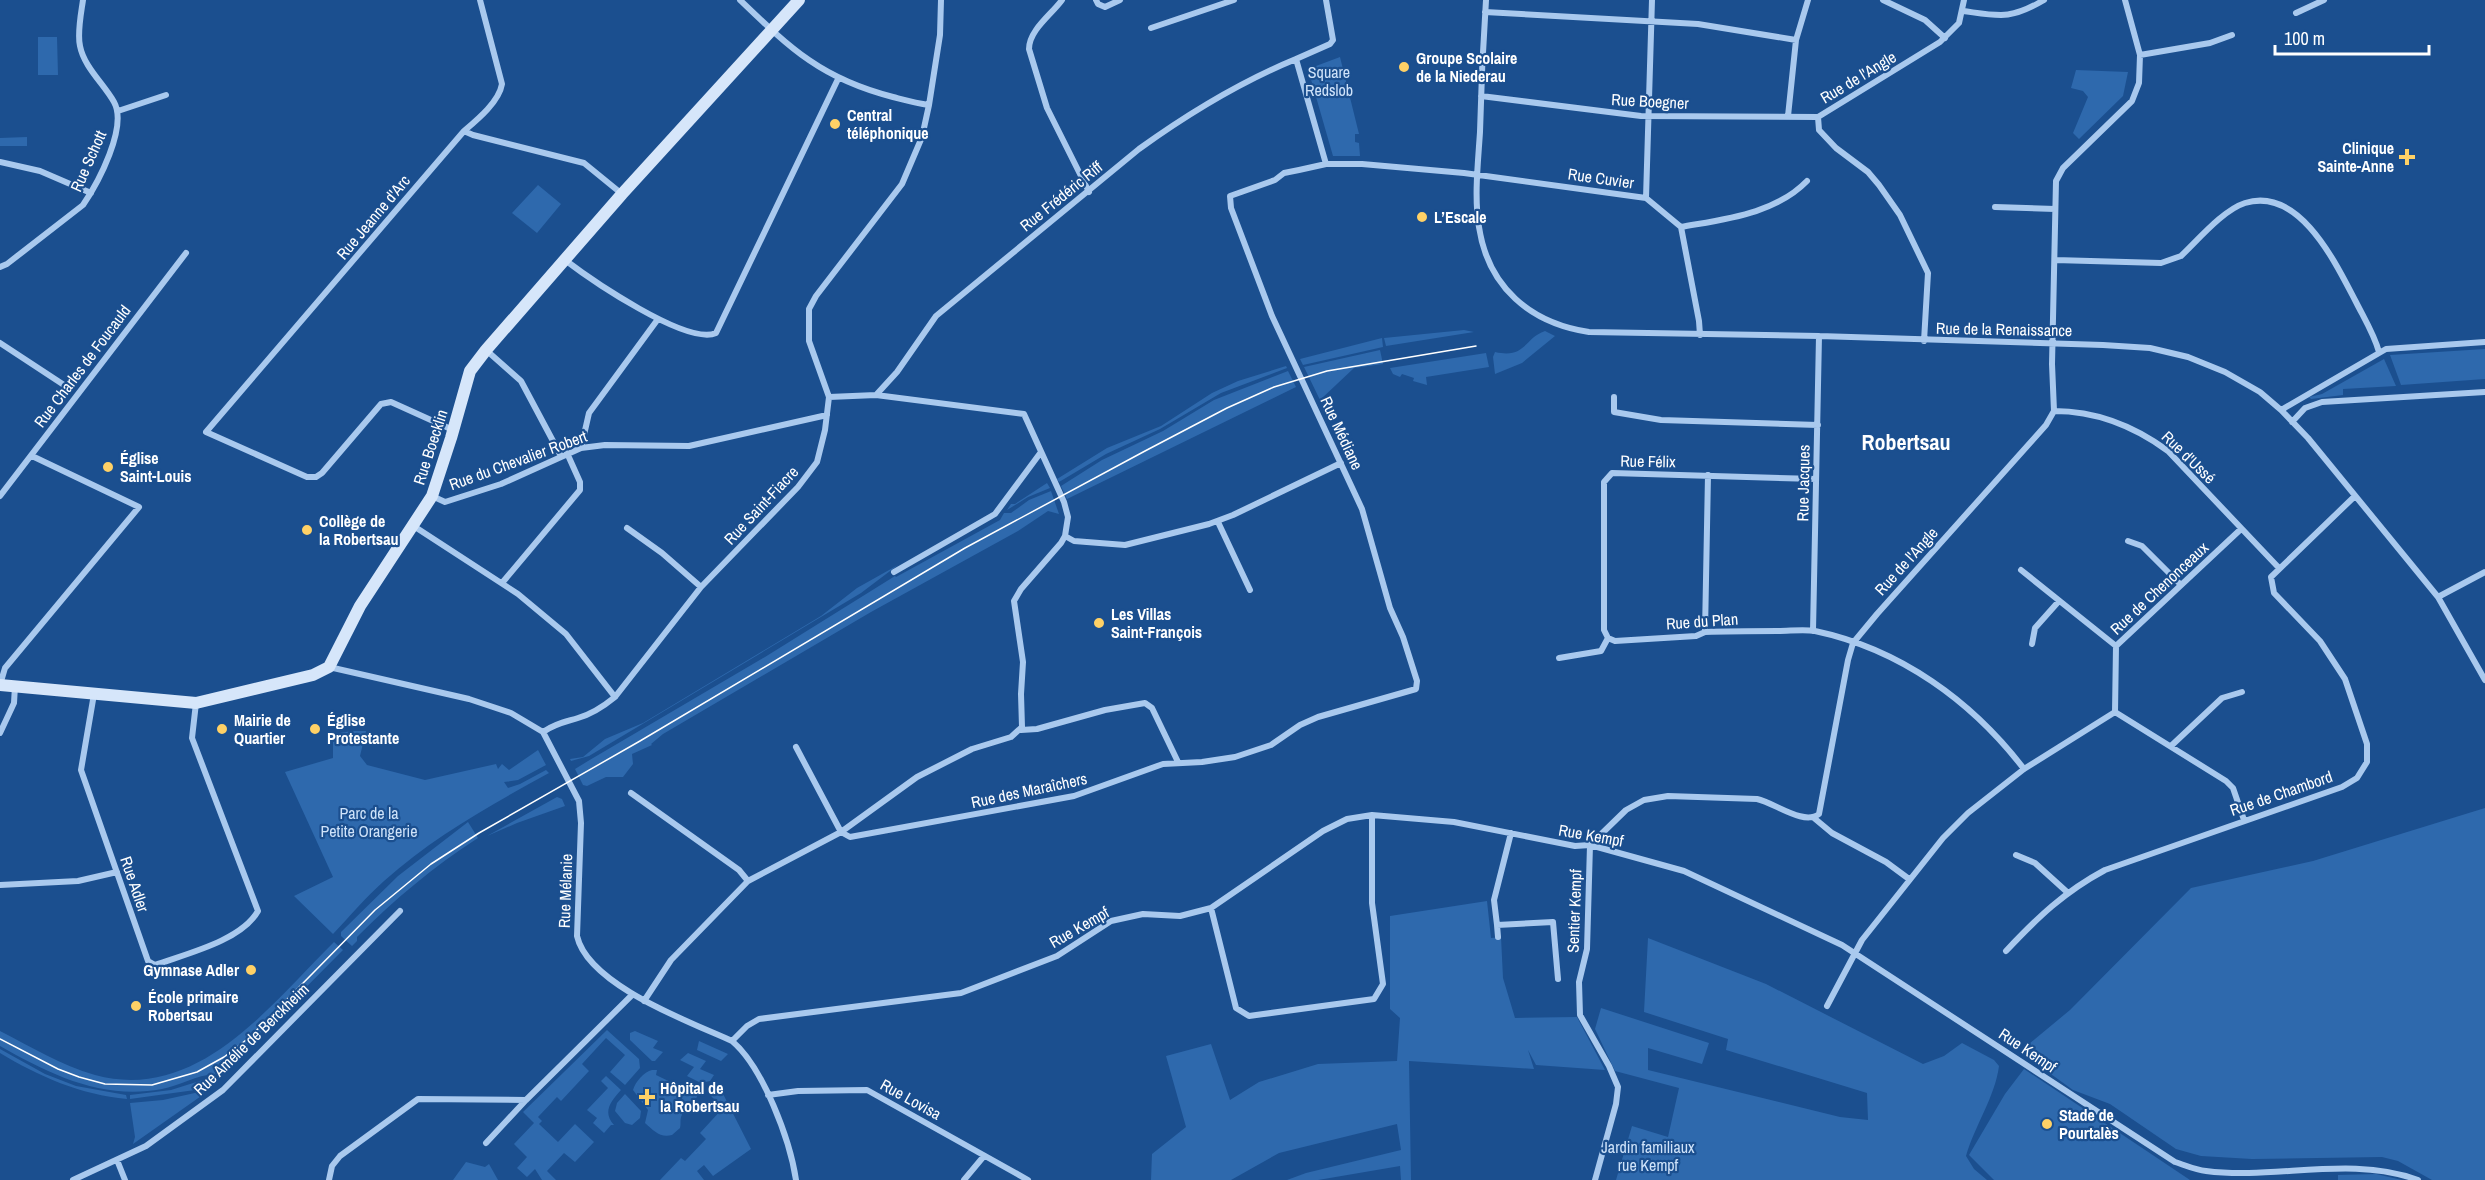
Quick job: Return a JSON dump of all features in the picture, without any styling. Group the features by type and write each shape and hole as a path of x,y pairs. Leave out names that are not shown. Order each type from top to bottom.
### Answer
{"main road":[{"name":"Rue Boecklin","path":"329,667 360,606 432,495 454,430 470,371 622,194 799,0"},
{"path":"0,685 196,703 313,675 329,667"}],"street":[{"path":"83,0 79,44 82,55 118,111 166,95"},
{"name":"Rue Jeanne d'Arc","path":"454,430 391,402 381,404 316,477 307,477 206,432 464,131 476,122 501,91 502,84 480,0"},
{"path":"740,0 807,61 838,79 870,91 929,105"},
{"name":"Rue Saint-Fiacre","path":"543,732 552,725 581,717 604,706 615,697 701,587 808,476 820,456 828,397 809,341 809,309 816,296 902,184 922,137 929,105 940,35 941,0"},
{"path":"1062,0 1035,32 1029,49 1047,108 1089,192"},
{"path":"1096,0 1098,4 1105,7 1120,0"},
{"path":"1151,28 1234,0"},
{"name":"Rue Frédéric Riff","path":"876,395 897,372 936,316 1139,149 1174,123 1229,90 1330,44 1333,40 1326,0"},
{"name":"Rue de la Renaissance","path":"1486,0 1477,212 1485,252 1491,266 1506,290 1528,310 1553,324 1589,332 1819,336 2151,348 2188,357 2225,372 2260,392 2282,410 2438,597 2485,680"},
{"path":"1646,198 1652,0"},
{"path":"1788,116 1796,40 1808,0"},
{"path":"1883,0 1926,20 1945,38"},
{"name":"Rue de l'Angle","path":"1924,341 1928,273 1900,215 1880,185 1868,172 1836,148 1820,130 1818,117 1945,38 1959,23 1964,0"},
{"path":"1963,11 2002,16 2012,15 2044,0"},
{"path":"2054,411 2052,344 2056,181 2063,168 2132,101 2139,83 2140,55 2125,0"},
{"path":"2296,13 2324,0"},
{"path":"1485,12 1709,26 1796,40"},
{"path":"2140,55 2210,43 2232,35"},
{"path":"1296,59 1326,164"},
{"path":"565,260 619,298 658,319 707,336 716,333 838,79"},
{"name":"Rue Boegner","path":"1481,96 1649,116 1818,117"},
{"name":"Rue Schott","path":"0,267 76,211 91,193 114,139 118,124 118,111"},
{"path":"464,131 584,163 622,194"},
{"path":"0,162 40,171 91,193"},
{"name":"Rue Cuvier","path":"1230,196 1275,180 1284,173 1326,164 1396,166 1646,198 1681,227"},
{"path":"1700,335 1681,227 1742,215 1764,208 1797,191 1807,180"},
{"name":"Rue Médiane","path":"1230,196 1231,208 1272,316 1362,509 1390,608 1403,637 1418,686 1403,694 1318,717"},
{"path":"2055,260 2162,263 2171,261 2181,256 2237,206 2252,201 2274,204 2286,208 2299,218 2324,245 2336,264 2379,352"},
{"path":"1995,207 2055,209"},
{"name":"Rue Charles de Foucauld","path":"0,496 186,253"},
{"path":"581,448 589,413 658,319"},
{"name":"Rue Jacques","path":"1813,631 1819,336"},
{"path":"2282,410 2379,352 2394,348 2485,342"},
{"path":"1,345 64,385"},
{"path":"486,350 520,381 580,482 579,490 502,583"},
{"path":"2292,422 2305,408 2322,402 2485,392"},
{"path":"644,1001 671,960 748,881 841,832 917,777 963,753 1011,737 1021,730 1023,662 1014,601 1021,589 1065,536 1068,517 1064,502 1024,414 876,395 828,397"},
{"path":"1614,397 1614,412 1661,420 1818,425"},
{"name":"Rue de l'Angle","path":"1814,818 1820,814 1823,801 1848,660 1854,643 1877,614 2046,425 2054,411"},
{"name":"Rue d'Ussé","path":"2054,411 2073,411 2102,418 2134,428 2149,437 2168,451 2279,568"},
{"name":"Rue du Chevalier Robert","path":"432,495 445,501 501,484 581,448 605,445 689,446 827,415"},
{"path":"894,572 995,514 1041,452"},
{"path":"0,685 5,668 139,507 32,456"},
{"path":"1065,536 1074,541 1125,545 1218,522 1341,464"},
{"name":"Rue Félix","path":"1608,639 1604,630 1604,482 1612,473 1816,479"},
{"path":"1705,632 1708,475"},
{"path":"2279,568 2355,496"},
{"path":"1218,522 1250,590"},
{"path":"412,525 502,583 566,634 615,697"},
{"path":"627,528 662,553 701,587"},
{"name":"Rue de Chenonceaux","path":"2115,712 2116,646 2241,529"},
{"path":"2128,541 2142,546 2181,585"},
{"name":"Rue de Chambord","path":"2006,951 2043,912 2067,892 2105,870 2342,787 2357,778 2367,762 2367,744 2345,679 2320,641 2274,593 2271,577 2279,568"},
{"path":"2021,570 2116,646"},
{"path":"2438,597 2485,572"},
{"path":"2032,644 2035,627 2059,601"},
{"name":"Rue du Plan","path":"1608,639 1614,641 1696,636 1705,632 1813,631 1854,643 1922,674 1950,693 1994,733 2024,769"},
{"path":"1559,658 1602,651 1608,639"},
{"path":"329,667 480,702 511,713 543,732"},
{"path":"0,733 15,703 15,686"},
{"path":"2171,746 2222,698 2242,692"},
{"name":"Rue Adler","path":"94,694 81,770 148,961 155,965 214,945 253,919 258,911 192,738 196,703"},
{"path":"1021,730 1029,731 1105,710 1145,703 1152,708 1178,762"},
{"path":"1827,1006 1854,952 1943,838 1968,813 2024,769 2115,712 2226,781 2233,788 2244,820"},
{"name":"Rue des Maraîchers","path":"841,832 850,837 1074,796 1163,764 1235,757 1276,742 1300,725 1318,717"},
{"name":"Rue Mélanie","path":"543,732 579,801 581,824 579,943 586,955 632,995 732,1041 750,1059 789,1145 796,1180"},
{"path":"796,747 841,832"},
{"path":"631,793 739,870 748,881"},
{"path":"1590,845 1626,810 1655,798 1757,799 1807,818 1814,818 1832,833 1886,862 1909,879"},
{"path":"1211,908 1236,1008 1249,1016 1374,999 1383,984 1372,903 1372,815"},
{"name":"Rue Kempf","path":"732,1041 747,1026 759,1019 961,993 1057,956 1112,921 1143,914 1180,916 1211,908 1323,831 1347,819 1372,815 1454,822 1575,846 1590,845 1684,871 1854,952 2175,1162 2204,1171 2236,1173 2355,1168 2382,1170 2418,1180"},
{"path":"1498,937 1494,900 1511,833"},
{"name":"Sentier Kempf","path":"1590,845 1587,949 1578,989 1580,1015 1609,1066 1618,1087 1616,1104 1595,1180"},
{"path":"2016,855 2035,863 2067,892"},
{"path":"0,885 78,881 117,872"},
{"name":"Rue Amélie de Berckheim","path":"73,1180 146,1146 223,1090 400,911"},
{"name":"Sentier Kempf","path":"1497,925 1553,922 1558,979"},
{"path":"486,1143 632,995"},
{"name":"Rue Lovisa","path":"768,1095 798,1091 867,1090 1028,1180"},
{"path":"329,1180 332,1167 340,1156 418,1099 526,1100"},
{"path":"964,1180 984,1156"},
{"path":"117,1160 125,1180"}],"green space":[{"path":"38,37 57,37 58,75 38,75"},
{"name":"Square Redslob","path":"1340,57 1359,134 1355,134 1355,142 1359,143 1360,156 1333,156 1308,69"},
{"path":"2076,70 2128,72 2123,96 2079,139 2073,133 2088,97 2083,91 2071,88"},
{"path":"27,137 27,146 0,146 0,138"},
{"path":"538,185 561,204 537,233 512,213"},
{"path":"1464,330 1474,332 1386,346 1384,338"},
{"path":"1545,331 1555,336 1522,363 1495,374 1493,357 1495,352 1513,353"},
{"path":"1382,338 1383,347 1303,365 1300,359"},
{"path":"2485,349 2485,379 2401,385 2390,355"},
{"path":"1380,350 1383,364 1354,368 1320,400 1304,367"},
{"path":"1486,353 1489,367 1426,377 1427,385 1413,381 1414,378 1402,374 1400,377 1393,374 1390,368"},
{"path":"2384,359 2396,386 2343,389 2343,395 2311,399 2309,397 2322,394"},
{"path":"1286,366 1287,368 1221,393 1160,429 1106,454 1059,482 1057,479 1107,448 1161,426 1212,393 1238,381"},
{"path":"1288,371 1296,387 1067,499 1061,486 1102,460 1163,431 1214,400"},
{"path":"1047,483 1050,488 1028,497 1007,510 1011,504 1015,504"},
{"path":"1051,491 1059,514 1048,511 1018,531 871,612 663,734 652,745 632,754 633,764 623,777 606,777 587,786 583,785 575,769 765,657 895,576 1000,520 1004,513 1011,513 1029,500"},
{"path":"898,565 861,593 589,756 571,761 570,759 583,757 605,739 643,723 821,616 857,588"},
{"name":"Parc de la Petite Orangerie","path":"366,731 360,756 367,765 425,780 496,764 498,769 502,764 509,770 538,750 546,765 518,780 504,782 508,788 546,770 549,773 443,835 377,887 333,934 294,896 333,877 285,772 333,758 333,734"},
{"path":"557,797 562,799 565,806 487,836"},
{"path":"2485,808 2485,1180 2432,1180 2398,1161 2382,1157 2252,1159 2201,1156 2176,1149 2110,1104 2073,1090 2037,1064 2023,1049 2070,1010 2191,888 2313,861"},
{"path":"468,822 478,838 445,860 400,897 357,937 357,941 352,946 341,936 341,932 398,876"},
{"path":"1487,901 1491,938 1501,937 1503,978 1515,1018 1577,1017 1605,1070 1536,1065 1528,1050 1534,1069 1409,1061 1411,1180 1401,1180 1400,1166 1318,1180 1287,1180 1306,1173 1401,1150 1397,1124 1279,1153 1231,1180 1151,1180 1152,1154 1186,1127 1166,1056 1211,1044 1230,1100 1259,1082 1318,1064 1397,1061 1400,1018 1390,1009 1390,916"},
{"name":"Jardin familiaux rue Kempf","path":"1648,938 1766,984 1923,1064 1944,1056 1962,1043 1994,1060 1999,1066 1997,1077 1966,1156 1974,1169 1987,1180 1616,1180 1632,1126 1668,1137 1679,1088 1615,1071 1595,1029 1601,1008 1709,1043 1702,1064 1648,1048 1648,1070 1840,1117 1868,1120 1867,1093 1726,1050 1728,1039 1644,1012"},
{"path":"334,942 343,950 219,1075 198,1077 162,1089 140,1092 119,1091 98,1088 58,1075 0,1046 0,1031 58,1061 95,1075 132,1080 167,1075 199,1062 229,1043 257,1019"},
{"path":"607,1030 639,1059 640,1068 625,1085 610,1072 625,1055 606,1038 582,1064 589,1071 561,1101 557,1097 538,1117 542,1121 539,1124 558,1142 575,1124 594,1142 575,1162 564,1153 547,1171 556,1180 542,1180 535,1169 527,1177 517,1168 527,1157 514,1144 534,1123 523,1112"},
{"path":"635,1031 658,1041 653,1048 663,1052 655,1061 652,1061 630,1040 630,1033"},
{"path":"699,1041 728,1054 721,1061 697,1050"},
{"path":"0,1049 45,1074 76,1086 126,1095 127,1099 93,1093 60,1083 14,1061 0,1053"},
{"path":"688,1053 706,1061 700,1069 714,1075 710,1081 701,1083 687,1076 694,1067 680,1060"},
{"name":"Stade de Pourtalès","path":"2024,1069 2190,1180 1994,1180 1969,1155 2005,1094"},
{"path":"652,1070 657,1070 656,1075 685,1089 689,1084 695,1088 697,1093 697,1097 681,1117 680,1128 672,1135 661,1135 645,1123 648,1110 633,1090 640,1078"},
{"path":"606,1076 621,1090 611,1102 608,1111 614,1125 611,1125 604,1133 593,1123 597,1118 587,1110 608,1088 601,1081"},
{"path":"209,1078 216,1079 195,1090 130,1099 130,1095 171,1090"},
{"path":"717,1082 751,1149 713,1176 704,1165 697,1171 704,1180 660,1180 681,1158 685,1161 706,1139 700,1133 723,1108 711,1096"},
{"path":"204,1091 204,1094 133,1144 135,1137 130,1103 163,1100"},
{"path":"625,1094 641,1111 640,1118 632,1125 625,1123 615,1111 617,1103"},
{"path":"466,1162 485,1167 489,1164 498,1180 453,1180"},
{"path":"2376,1174 2402,1180 2338,1180 2338,1175"}],"tram line":[{"path":"0,1039 58,1069 105,1084 152,1085 197,1072 224,1057 250,1037 375,910 431,864 479,833 640,741 965,548 1227,408 1274,387 1327,371 1476,346"}],"place":[{"name":"Groupe Scolaire de la Niederau","path":"1404,67"},
{"name":"Central téléphonique","path":"835,124"},
{"name":"Clinique Sainte-Anne","path":"2407,157"},
{"name":"L’Escale","path":"1422,217"},
{"name":"Église Saint-Louis","path":"108,467"},
{"name":"Collège de la Robertsau","path":"307,530"},
{"name":"Les Villas Saint-François","path":"1099,623"},
{"name":"Mairie de Quartier","path":"222,729"},
{"name":"Église Protestante","path":"315,729"},
{"name":"Gymnase Adler","path":"251,970"},
{"name":"École primaire Robertsau","path":"136,1006"},
{"name":"Hôpital de la Robertsau","path":"647,1097"},
{"name":"Stade de Pourtalès","path":"2047,1124"}],"district":[{"name":"Robertsau","path":"1906,442"}]}
